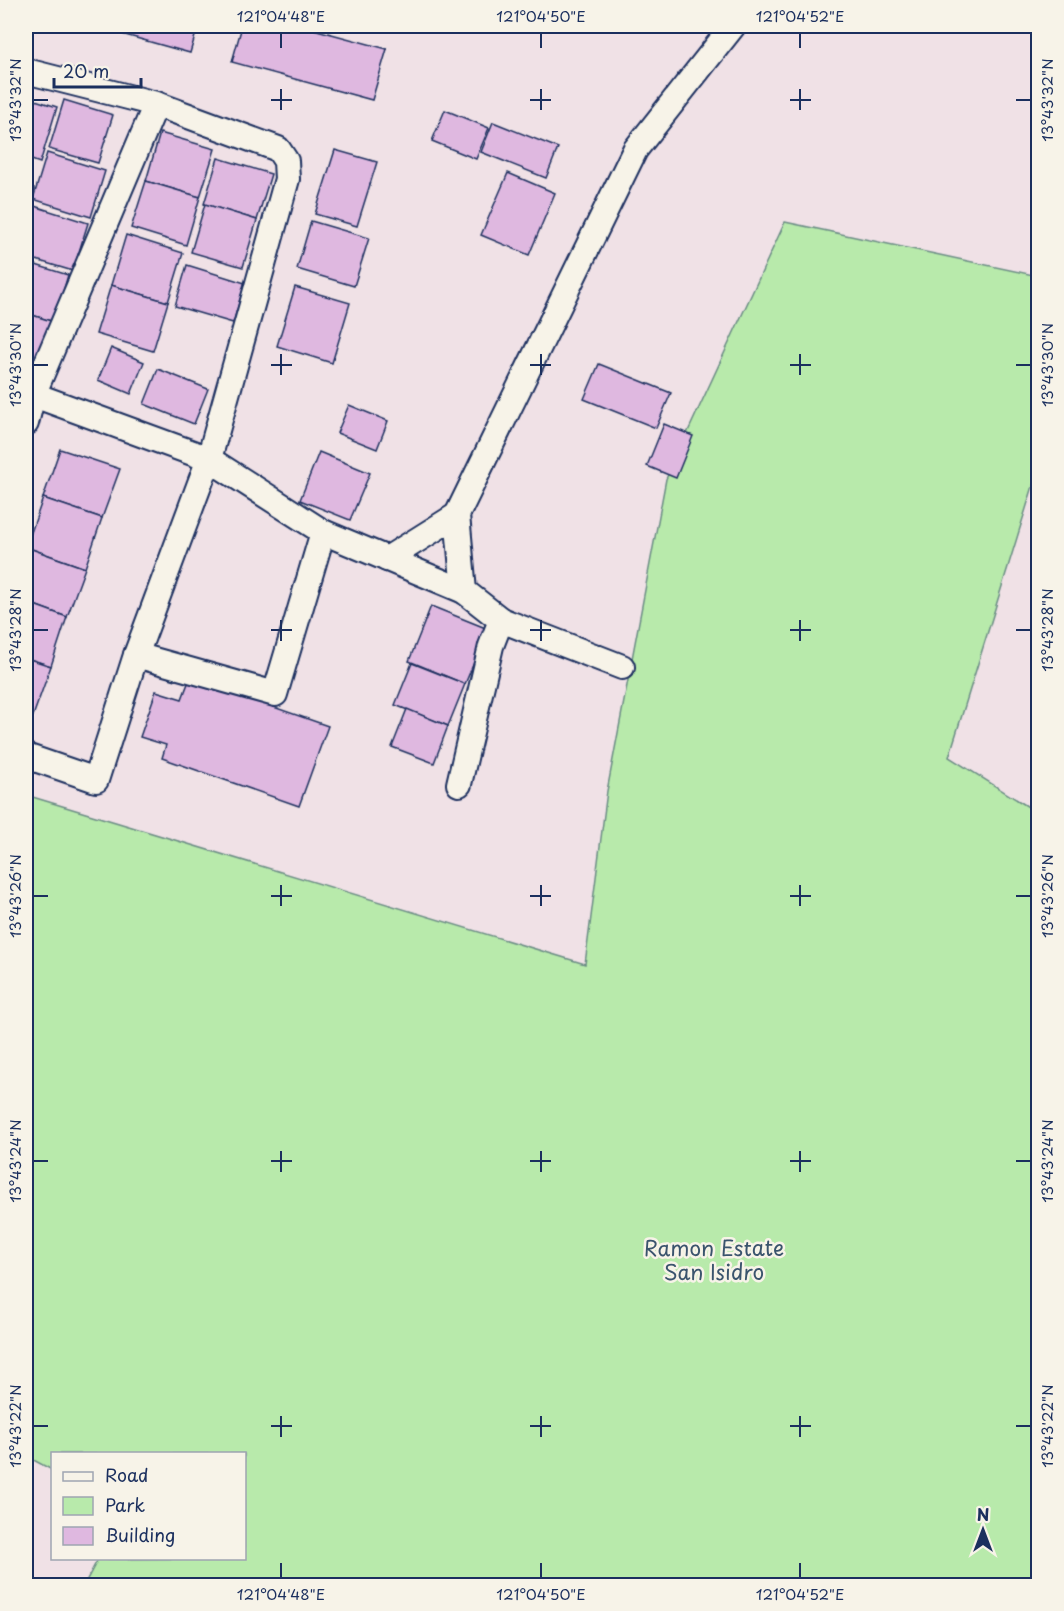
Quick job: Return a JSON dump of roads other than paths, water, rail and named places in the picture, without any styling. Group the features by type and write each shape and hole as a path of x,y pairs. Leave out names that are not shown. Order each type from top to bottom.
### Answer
{"street":[{"path":"464,591 457,515 635,150 733,26"},
{"path":"26,71 156,104 278,148 286,161 287,179 209,459 136,655 96,780 26,756"},
{"path":"26,423 29,393 156,104"},
{"path":"29,393 209,459 323,532 464,591 501,620 622,667"},
{"path":"387,559 457,515"},
{"path":"136,655 275,694 323,532"},
{"path":"459,784 491,646 501,620"}],"park label":[{"name":"Ramon Estate San Isidro","path":"714,1261"}]}
